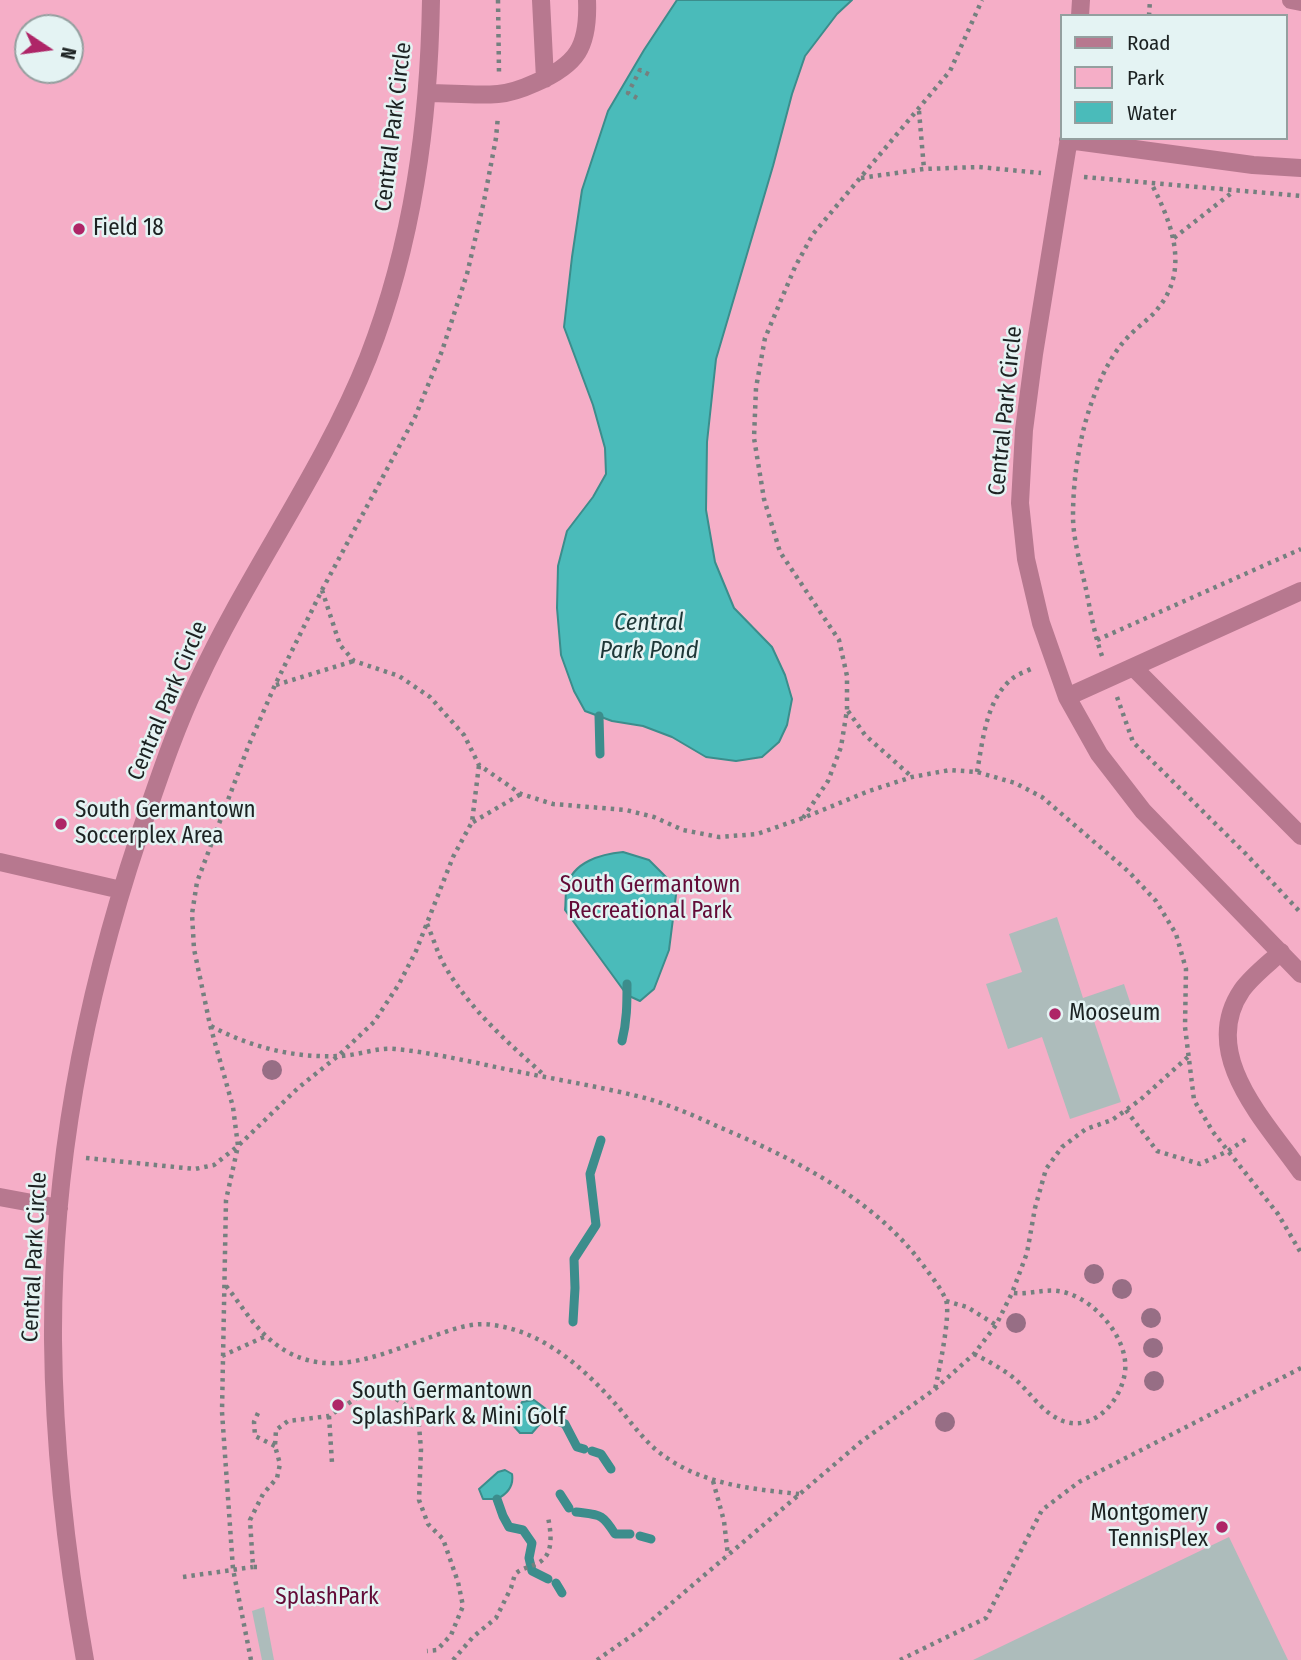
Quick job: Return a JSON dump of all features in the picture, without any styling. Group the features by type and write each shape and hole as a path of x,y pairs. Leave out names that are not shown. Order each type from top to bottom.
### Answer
{"street":[{"name":"Central Park Circle","path":"85,1660 72,1586 59,1472 53,1338 59,1208 65,1156 94,987 121,890 161,771 197,682 256,569 325,447 367,360 395,280 416,189 428,93 431,0"},
{"path":"541,0 545,79"},
{"path":"428,93 500,94 559,72 577,56 583,39 587,0"},
{"path":"1291,0 1301,2"},
{"name":"Central Park Circle","path":"1068,140 1024,430 1020,503 1026,559 1041,623 1067,697 1099,754 1143,811 1301,974"},
{"path":"1075,140 1253,165 1301,168"},
{"path":"1067,697 1301,591"},
{"path":"1132,667 1301,836"},
{"path":"0,862 121,890"},
{"path":"1281,952 1242,989 1231,1011 1227,1036 1229,1057 1238,1081 1301,1172"},
{"path":"0,1197 59,1208"}],"path":[{"path":"251,1660 233,1569 222,1412 226,1200 238,1146 233,1107 210,1025 194,949 192,914 197,882 247,747 323,590 415,417 442,351 467,274 496,138 500,94 498,0"},
{"path":"803,818 828,781 841,747 847,710 848,676 839,640 780,552 764,499 754,438 756,388 765,338 795,267 813,234 950,71 982,0"},
{"path":"637,98 628,93 640,70 650,75"},
{"path":"919,110 924,169"},
{"path":"1151,183 1166,212 1174,238 1176,261 1171,284 1160,307 1130,335 1110,360 1093,397 1084,429 1076,478 1073,517 1097,640 1133,741 1301,913"},
{"path":"1174,238 1234,190"},
{"path":"1097,640 1301,549"},
{"path":"323,590 340,645 354,661 399,676 430,697 464,735 479,765 521,794 553,804 626,810 654,817 683,830 719,837 757,834 869,791 912,777 950,770 978,772 1015,783 1042,797 1129,872 1156,901 1177,934 1186,969 1185,1027 1194,1100 1213,1132 1278,1214 1301,1253"},
{"path":"978,772 985,728 997,696 1013,678 1053,658"},
{"path":"275,685 354,661"},
{"path":"847,710 865,735 912,777"},
{"path":"65,1156 195,1169 214,1165 374,1022 399,984 416,951 453,857 472,822 479,765"},
{"path":"472,822 521,794"},
{"path":"427,923 442,960 470,1003 547,1078"},
{"path":"210,1025 238,1040 274,1051 338,1056 392,1048 646,1099 688,1113 754,1142 816,1174 864,1207 898,1234 946,1301 967,1307 996,1325"},
{"path":"597,1660 640,1630 862,1441 936,1389 974,1354 996,1325 1013,1293 1027,1253 1035,1208 1046,1169 1062,1147 1086,1129 1112,1119 1126,1110 1189,1056"},
{"path":"1126,1110 1157,1151 1200,1164 1228,1151 1268,1125"},
{"path":"225,1286 266,1336 290,1354 312,1362 346,1365 456,1328 491,1324 527,1335 556,1350 581,1368 649,1444 668,1459 713,1481 800,1494"},
{"path":"974,1354 1014,1379 1047,1413 1064,1421 1081,1424 1098,1417 1115,1399 1125,1372 1123,1350 1110,1325 1095,1309 1071,1294 1046,1289 1027,1294 1013,1293"},
{"path":"936,1389 944,1340 946,1301"},
{"path":"222,1356 266,1336"},
{"path":"900,1660 986,1618 1042,1510 1079,1482 1301,1367"},
{"path":"183,1577 255,1567 250,1520 263,1494 277,1478 280,1464 275,1446 276,1430 288,1421 330,1416 358,1397 377,1394 394,1398 411,1409 419,1426 419,1500 428,1524 443,1539 458,1581 463,1606 451,1635 437,1650 427,1651"},
{"path":"258,1413 254,1422 255,1436 275,1446"},
{"path":"330,1416 332,1463"},
{"path":"713,1481 724,1521 728,1556"},
{"path":"453,1660 473,1637 496,1618 515,1574 523,1567 537,1564 547,1557 551,1540 548,1517"}],"green space":[{"name":"South Germantown Recreational Park","path":"0,0 1301,0 1301,1660 0,1660"}],"water":[{"name":"Central Park Pond","path":"677,0 852,0 837,14 805,56 716,359 707,442 706,510 715,562 734,608 772,647 792,699 787,725 779,742 762,757 736,761 706,757 672,737 643,726 612,721 585,711 574,691 561,655 557,608 558,566 567,531 593,497 606,474 605,448 593,405 564,327 582,190 608,111"},
{"path":"623,852 649,860 668,879 676,895 669,950 654,989 640,1001 627,995 565,910 567,886 575,871 597,857"},
{"path":"534,1400 546,1409 545,1418 532,1433 520,1433 512,1424 522,1402"},
{"path":"505,1470 512,1474 509,1489 497,1499 483,1499 479,1489 498,1472"}],"building":[{"name":"Mooseum","path":"1057,917 1083,998 1124,984 1132,1008 1094,1021 1121,1102 1070,1119 1042,1037 1008,1049 986,984 1022,972 1009,934"},
{"path":"1229,1537 1288,1660 973,1660"},
{"path":"264,1607 274,1660 262,1660 252,1611"}],"waterway":[{"path":"599,716 600,754"},
{"path":"622,1041 627,984"},
{"path":"573,1322 574,1259 596,1225 590,1174 601,1140"},
{"path":"558,1421 565,1424 577,1447 584,1449"},
{"path":"592,1451 601,1454 611,1469"},
{"path":"560,1494 569,1508"},
{"path":"497,1499 509,1527 523,1530 532,1543 529,1558 532,1571 548,1579"},
{"path":"576,1512 600,1516 615,1534 630,1534"},
{"path":"640,1536 651,1539"},
{"path":"556,1583 562,1593"}],"place":[{"name":"Field 18","path":"79,229"},
{"name":"South Germantown Soccerplex Area","path":"61,824"},
{"name":"Mooseum","path":"1055,1014"},
{"name":"South Germantown SplashPark & Mini Golf","path":"338,1405"},
{"name":"Montgomery TennisPlex","path":"1222,1527"}],"park label":[{"name":"SplashPark","path":"327,1598"}]}
